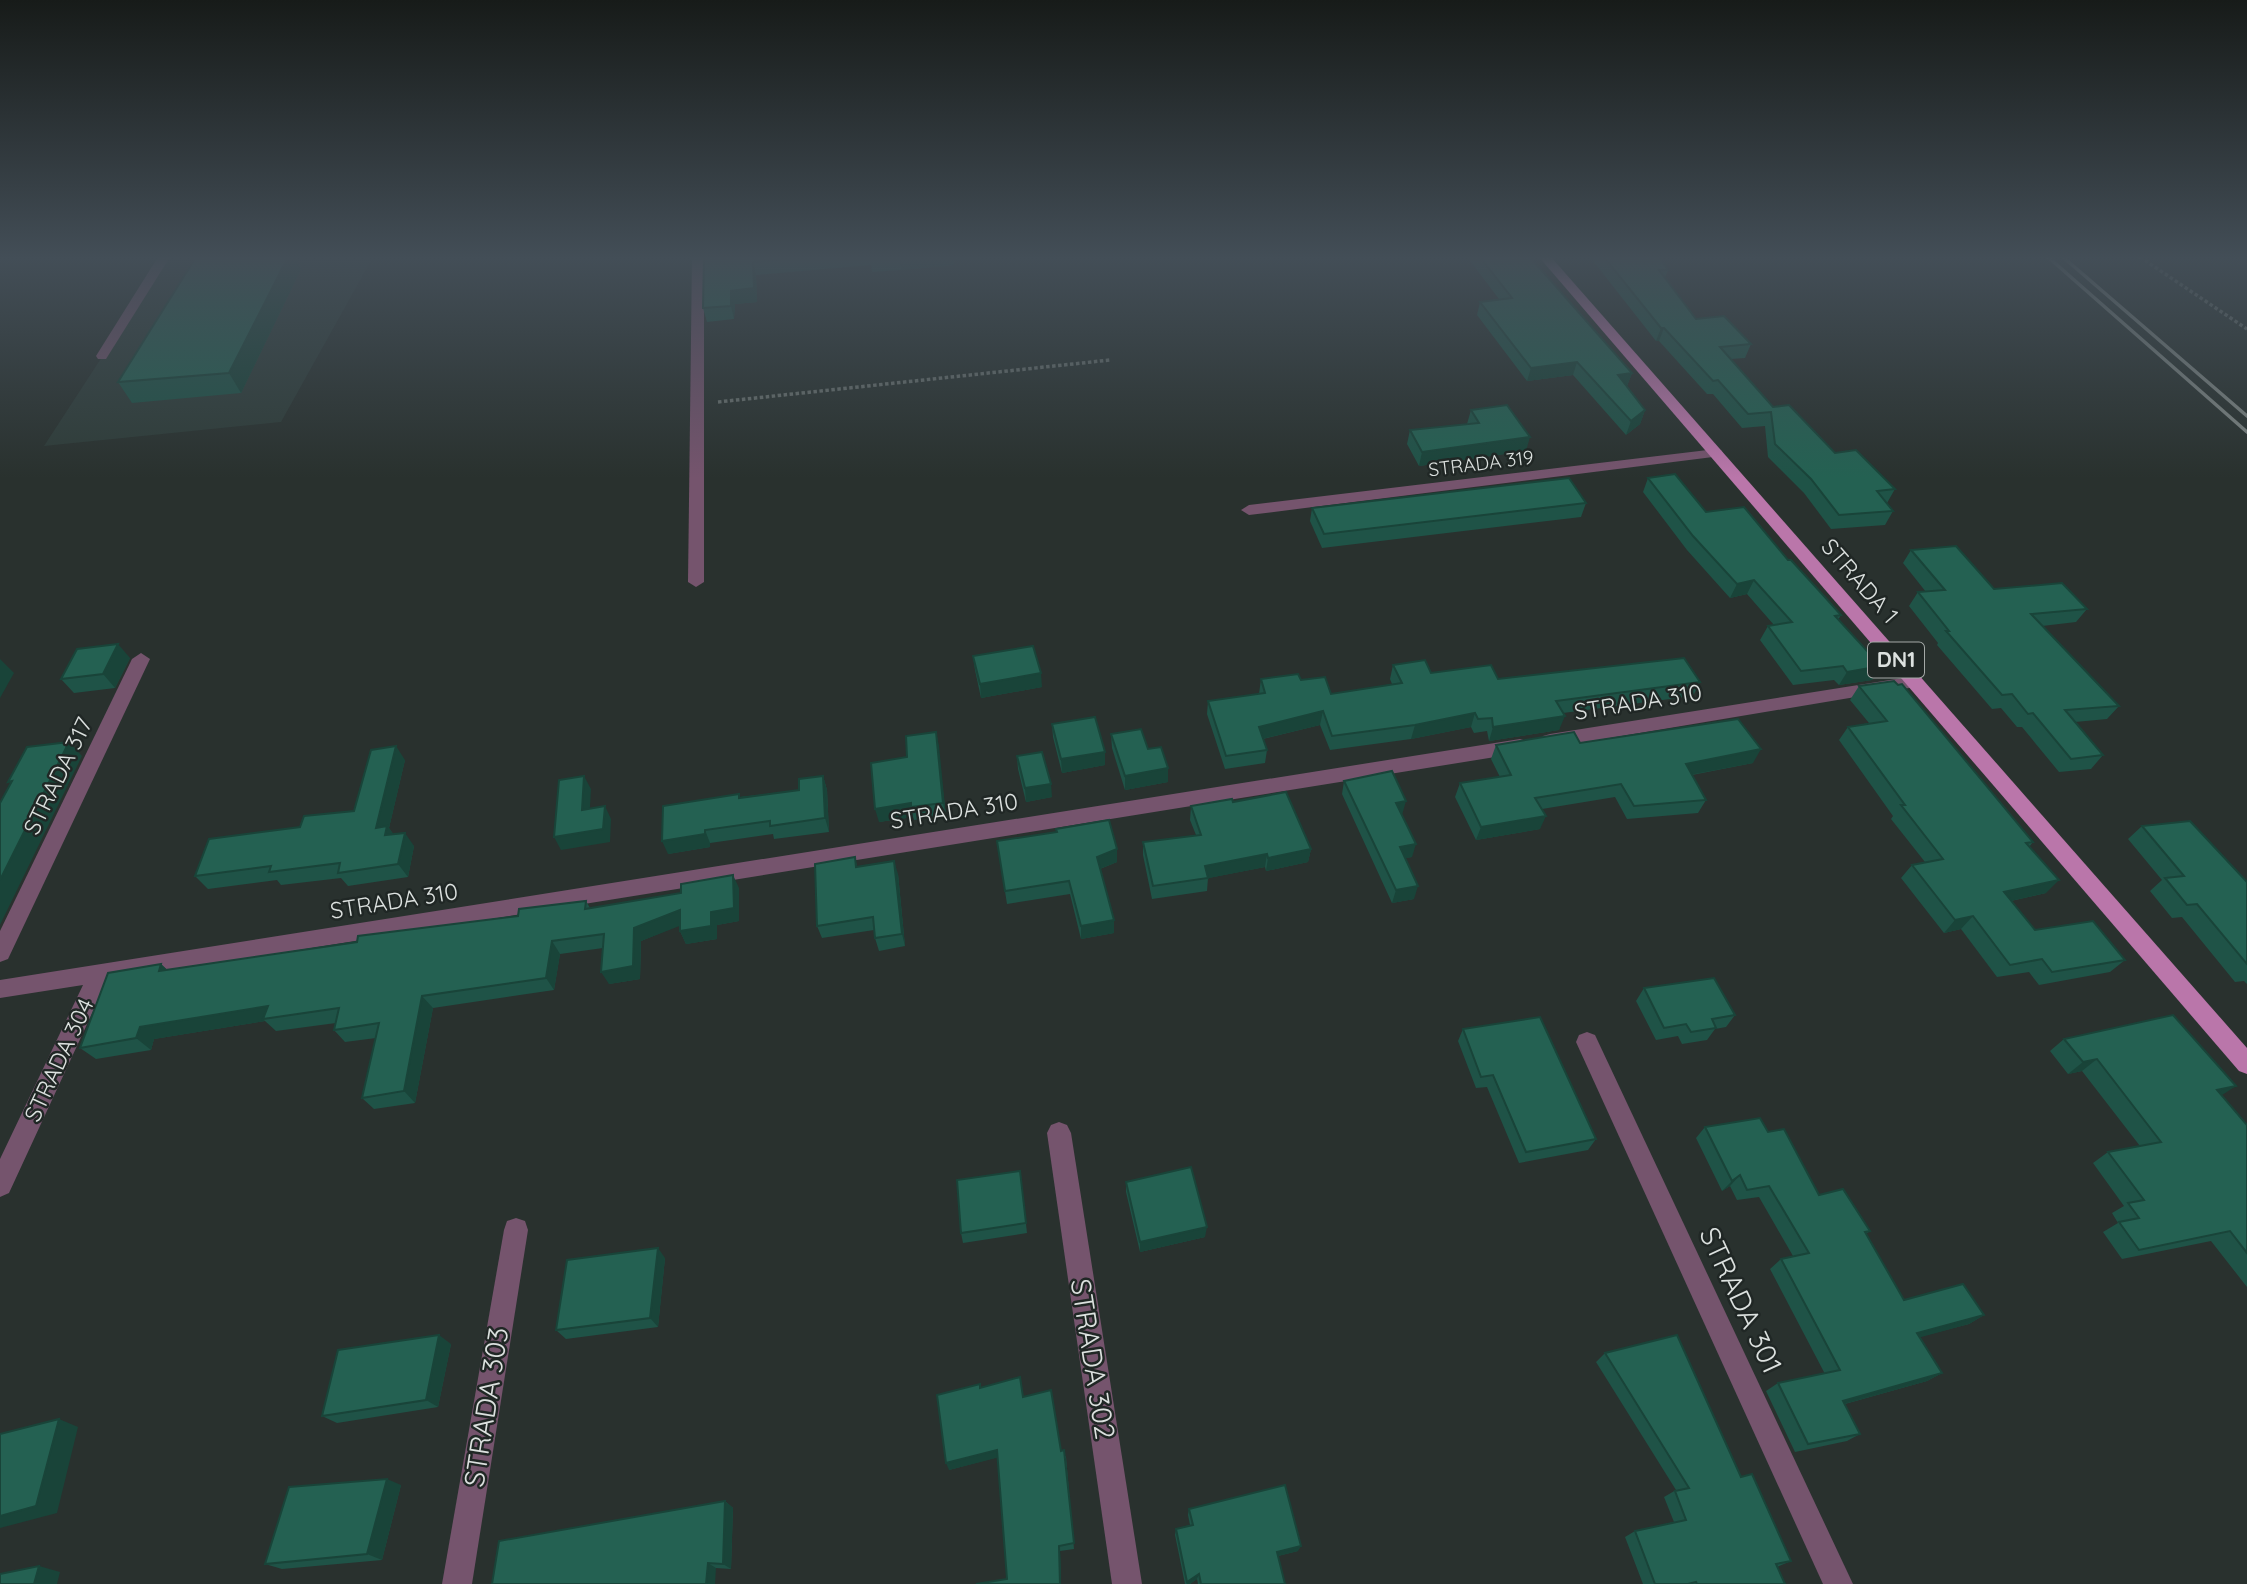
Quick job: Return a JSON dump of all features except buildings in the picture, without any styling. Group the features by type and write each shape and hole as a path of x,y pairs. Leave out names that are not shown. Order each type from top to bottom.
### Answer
{"main road":[{"name":"STRADA 1","path":"1609,331 2247,1064"}],"street":[{"path":"696,582 697,331"},
{"name":"STRADA 319","path":"1250,510 1716,453"},
{"name":"STRADA 317","path":"0,953 141,659"},
{"name":"STRADA 310","path":"0,989 1916,682"},
{"name":"STRADA 304","path":"0,1185 100,973"},
{"name":"STRADA 301","path":"1587,1042 1838,1584"},
{"name":"STRADA 302","path":"1059,1133 1127,1584"},
{"name":"STRADA 303","path":"457,1584 516,1230"}],"lane":[{"path":"102,356 118,331"}],"path":[{"path":"696,404 1110,360"}],"shaded area":[{"path":"119,331 332,331 281,422 44,446"}],"railway":[{"path":"2132,331 2247,432"},
{"path":"2149,331 2247,416"}]}
